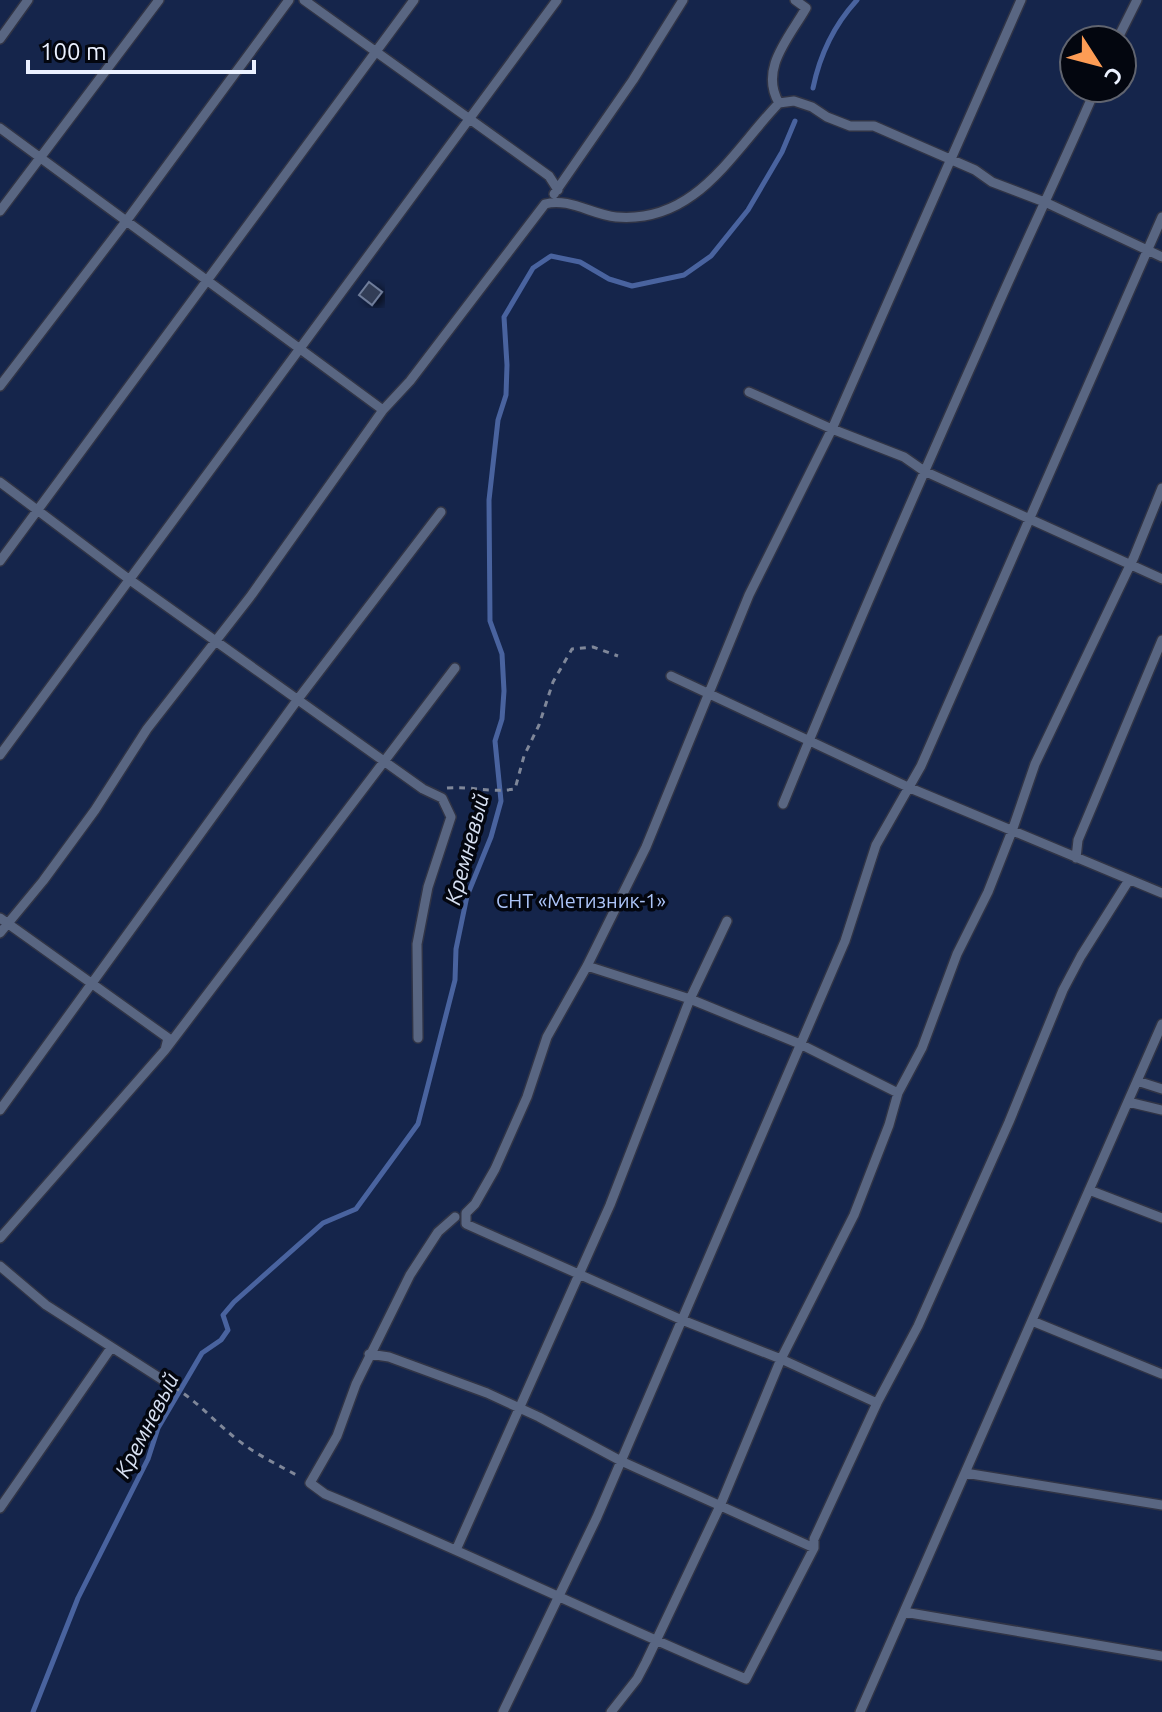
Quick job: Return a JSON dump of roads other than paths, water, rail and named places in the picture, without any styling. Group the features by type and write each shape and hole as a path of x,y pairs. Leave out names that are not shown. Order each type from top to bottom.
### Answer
{"lane":[{"path":"0,39 28,0"},
{"path":"0,211 159,0"},
{"path":"0,386 289,0"},
{"path":"304,0 549,176 558,190"},
{"path":"0,561 414,0"},
{"path":"0,755 557,0"},
{"path":"0,933 4,921 43,881 95,810 147,729 250,597 383,410 410,381 558,190 683,0"},
{"path":"779,103 771,89 771,67 806,8 795,0"},
{"path":"877,1403 466,1224 466,1213 475,1204 501,1156 527,1097 547,1037 587,966 667,802 670,785 749,595 832,429 1021,0"},
{"path":"1125,24 1137,0"},
{"path":"545,204 557,201 616,217 664,212 685,200 734,159 779,103 794,101 850,126 874,126 1162,257"},
{"path":"783,804 924,471 1089,104"},
{"path":"0,128 383,410"},
{"path":"503,1712 597,1517 682,1320 845,941 876,845 910,788 1162,217"},
{"path":"749,392 904,457 924,471 1162,579"},
{"path":"0,482 130,580 423,789 442,798 451,817 428,887 417,944 418,1038"},
{"path":"611,1712 637,1679 720,1506 781,1359 854,1215 898,1093 922,1048 957,954 988,892 1035,764 1131,564 1162,488"},
{"path":"0,1110 298,699 441,512"},
{"path":"1076,858 1078,840 1162,640"},
{"path":"0,1238 165,1050 455,668"},
{"path":"671,676 910,788 1162,893"},
{"path":"455,1217 438,1232 410,1275 369,1354 337,1436 310,1483 325,1494 559,1595 655,1642 746,1679 814,1548 814,1539 877,1403 924,1311 1009,1122 1063,990 1129,880"},
{"path":"4,921 168,1038 165,1050"},
{"path":"456,1550 610,1205 690,999 727,921"},
{"path":"587,966 690,999 800,1044 898,1093"},
{"path":"860,1712 1162,1024"},
{"path":"1137,1081 1162,1089"},
{"path":"1128,1102 1162,1110"},
{"path":"1089,1190 1162,1218"},
{"path":"0,1266 46,1305 163,1380"},
{"path":"1032,1321 1162,1374"},
{"path":"0,1508 111,1348"},
{"path":"369,1354 389,1357 487,1393 621,1461 814,1548"},
{"path":"965,1473 1162,1505"},
{"path":"904,1612 1162,1656"}],"waterway":[{"name":"Кремневый","path":"813,88 829,41 857,0"},
{"name":"Кремневый","path":"33,1712 78,1598 148,1459 158,1428 202,1353 221,1340 228,1330 223,1315 323,1223 356,1209 418,1124 455,980 456,949 467,896 491,837 501,801 495,741 502,719 504,691 502,654 490,621 489,500 498,420 506,395 504,317 533,268 551,256 580,262 609,279 632,286 684,275 711,256 748,210 782,152 795,121"}],"park label":[{"name":"СНТ «Метизник-1»","path":"581,900"}]}
